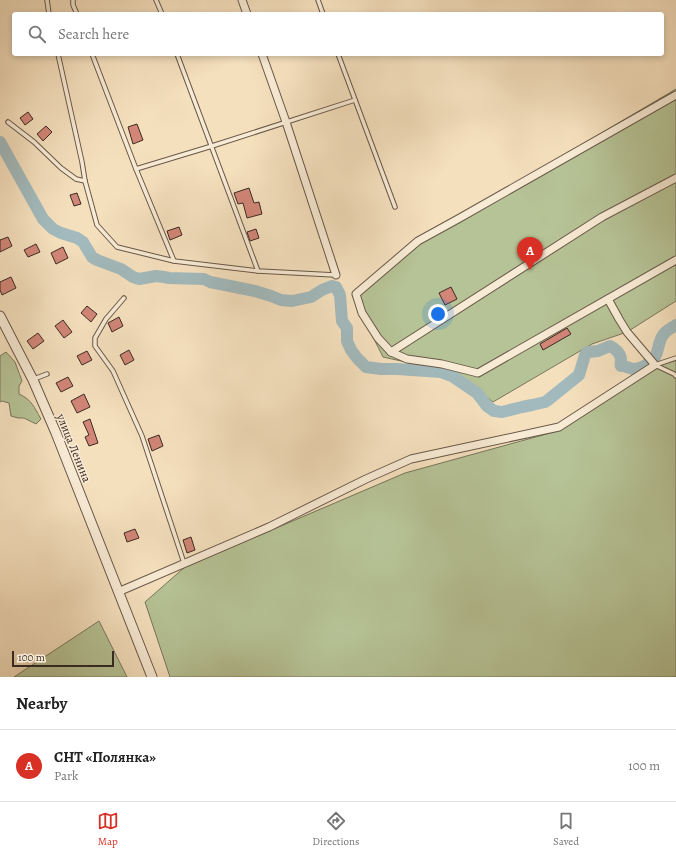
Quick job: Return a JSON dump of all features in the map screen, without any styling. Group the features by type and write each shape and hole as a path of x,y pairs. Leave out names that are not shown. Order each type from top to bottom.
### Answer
{"street":[{"path":"242,0 246,12"},
{"path":"263,56 336,275"},
{"path":"676,95 418,241 356,294 362,313 378,338 391,352 407,359 442,364 478,373 676,260"},
{"path":"391,352 602,217 676,178"},
{"path":"118,592 269,527 366,479 411,459 559,427 655,365 627,332 608,299"},
{"name":"улица Ленина","path":"0,316 33,380 56,433 152,677"}],"lane":[{"path":"47,0 49,12"},
{"path":"73,0 73,5 76,12"},
{"path":"156,0 161,12"},
{"path":"318,0 322,12"},
{"path":"58,56 96,225 117,247 174,261 258,271 336,275"},
{"path":"93,56 136,169 174,261"},
{"path":"178,56 258,271"},
{"path":"339,56 395,208"},
{"path":"136,169 354,100"},
{"path":"8,122 34,142 61,168 76,179 85,180"},
{"path":"124,298 106,320 96,338 95,346 113,371 142,436 184,564"},
{"path":"655,365 676,358"},
{"path":"655,365 676,376"},
{"path":"33,380 47,374"}],"green space":[{"path":"676,89 676,301 627,332 592,344 493,402 456,373 383,357 352,295 444,226"},
{"path":"6,352 15,362 22,381 19,386 19,394 30,401 41,419 36,424 24,418 11,416 9,403 2,401 0,402 0,356"},
{"path":"676,356 676,677 170,677 145,602 185,567 405,473 561,430"},
{"path":"99,621 127,677 14,677"}],"building":[{"path":"28,112 33,119 25,125 20,118"},
{"path":"137,124 143,140 133,144 128,127"},
{"path":"46,126 52,132 43,141 37,134"},
{"path":"249,188 254,203 259,202 262,214 247,218 243,203 238,204 234,193"},
{"path":"77,193 81,204 74,206 70,195"},
{"path":"179,227 182,235 170,240 167,231"},
{"path":"256,229 259,238 250,241 247,232"},
{"path":"8,237 12,246 0,252 0,240"},
{"path":"36,244 40,252 28,257 24,250"},
{"path":"63,247 68,258 56,264 51,253"},
{"path":"11,277 16,288 2,295 0,290 0,282"},
{"path":"451,287 457,299 445,305 439,293"},
{"path":"87,306 97,314 91,322 81,313"},
{"path":"119,317 123,326 112,332 108,323"},
{"path":"63,320 72,332 64,338 55,326"},
{"path":"567,328 571,334 543,350 540,344"},
{"path":"38,333 44,341 33,349 27,341"},
{"path":"129,350 134,360 125,365 120,355"},
{"path":"87,351 92,360 82,365 77,356"},
{"path":"68,377 73,386 61,392 56,383"},
{"path":"84,394 90,407 77,413 71,401"},
{"path":"90,419 98,443 89,446 85,437 89,435 83,422"},
{"path":"159,435 163,446 152,451 148,439"},
{"path":"135,529 139,538 127,542 124,533"},
{"path":"191,537 195,550 187,553 183,540"}],"waterway":[{"path":"0,142 43,219 53,229 77,238 83,242 92,257 97,260 121,269 139,279 156,276 204,279 210,282 255,291 281,300 292,301 311,297 322,290 332,286 336,287 340,295 342,321 347,328 347,341 351,350 366,367 441,372 452,376 477,393 487,406 494,411 502,412 545,402 579,375 585,355 588,352 598,351 610,346 619,353 621,358 621,366 633,369 645,366 650,362"},
{"path":"654,359 663,335 667,330 676,325"}],"place":[{"name":"СНТ «Полянка»","path":"530,270"}]}
